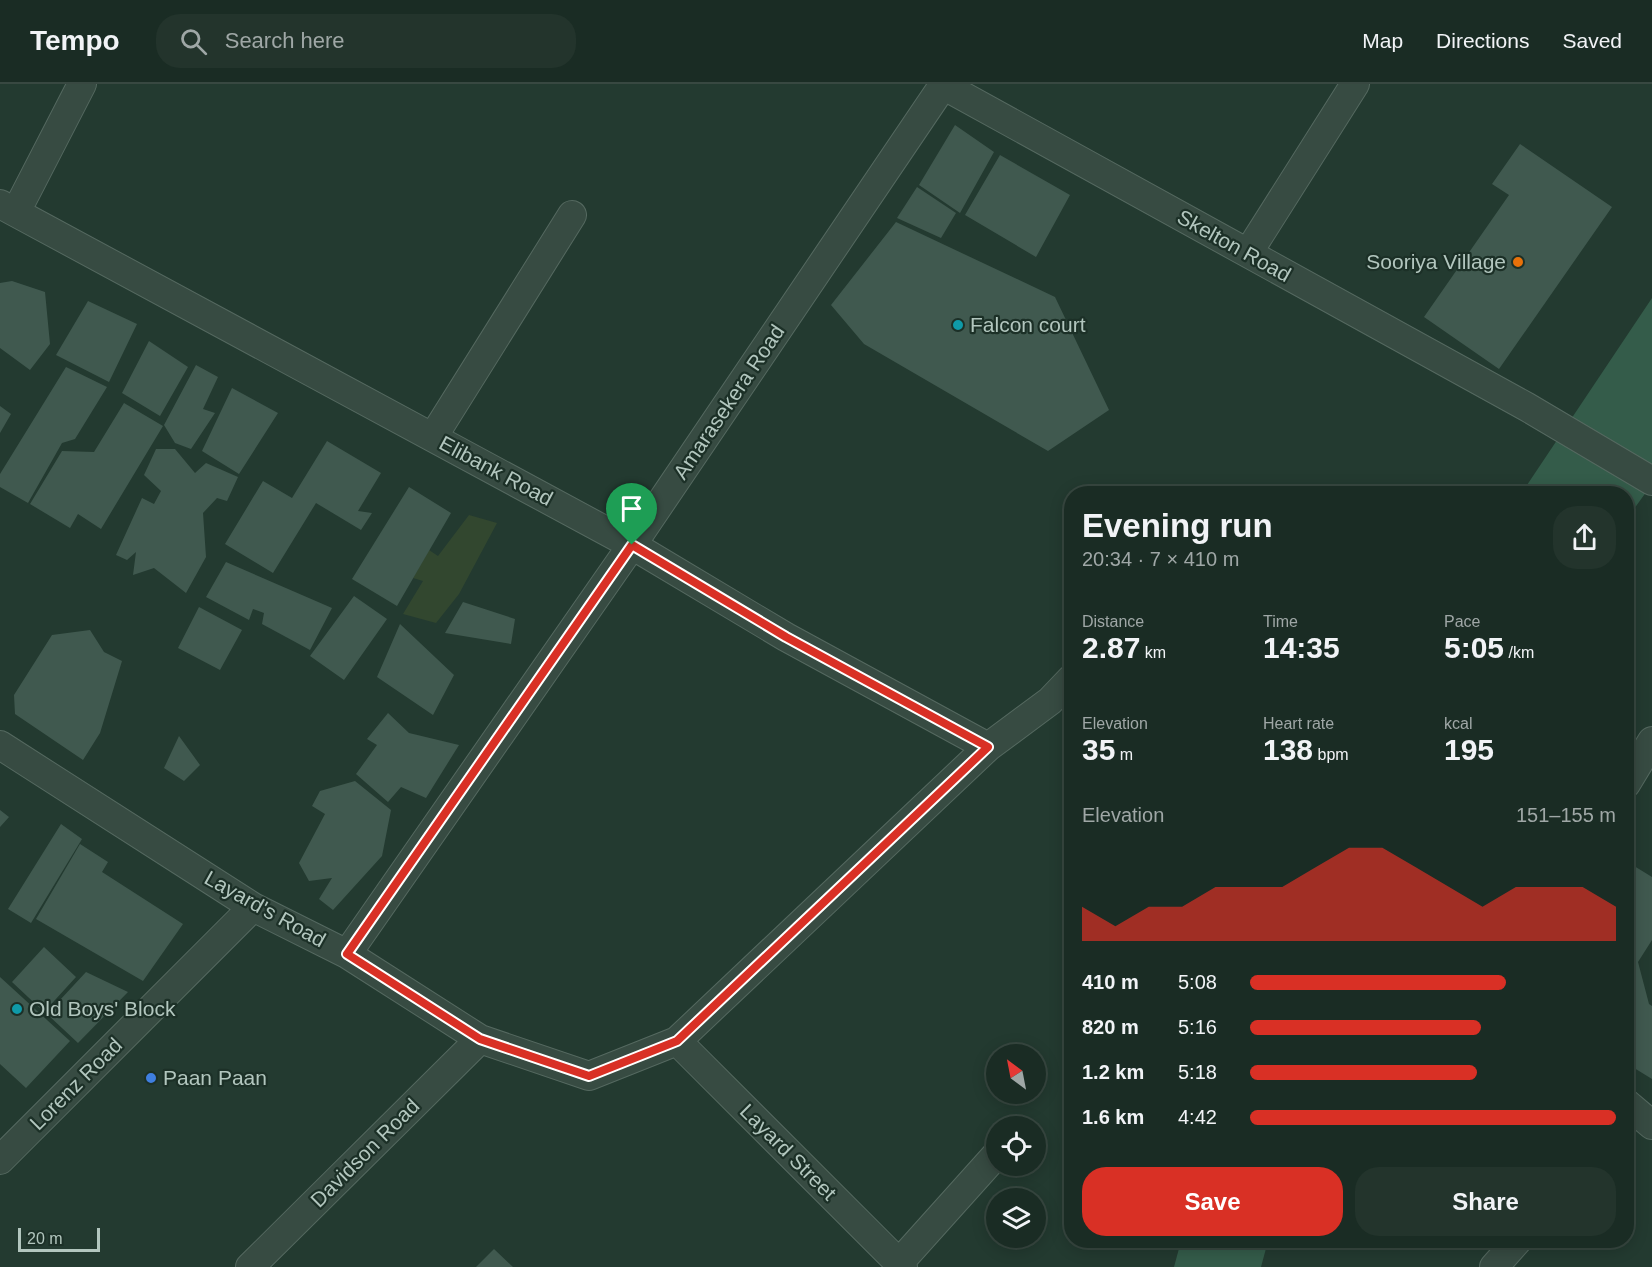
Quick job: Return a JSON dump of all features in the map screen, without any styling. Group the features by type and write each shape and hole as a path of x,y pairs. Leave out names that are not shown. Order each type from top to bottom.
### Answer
{"street":[{"path":"8,208 82,84"},
{"name":"Skelton Road","path":"943,84 1527,407 1652,481"},
{"name":"Amarasekera Road","path":"347,954 632,545 943,84"},
{"path":"1248,254 1355,84"},
{"name":"Elibank Road","path":"8,208 632,545 786,637 988,747"},
{"path":"433,437 572,215"},
{"name":"Layard's Road","path":"0,745 253,907 347,954 480,1039 589,1076 677,1041 988,747 1050,701 1064,686"},
{"path":"1634,771 1652,741"},
{"name":"Lorenz Road","path":"0,1160 253,907"},
{"name":"Davidson Road","path":"250,1267 480,1039"},
{"name":"Layard Street","path":"677,1041 901,1265 986,1167"},
{"path":"1634,1110 1652,1125"},
{"path":"1494,1267 1511,1248"}],"shaded area":[{"path":"1652,298 1652,484 1634,509 1634,486 1526,486"},
{"path":"469,515 497,523 459,594 436,623 403,614 423,581 413,578 429,550 438,556"},
{"path":"1179,1248 1266,1248 1261,1267 1174,1267"}],"building":[{"path":"955,125 994,152 960,213 919,185"},
{"name":"Sooriya Village","path":"1520,144 1612,207 1499,369 1424,317 1509,195 1492,184"},
{"path":"1000,155 1070,195 1036,257 965,215"},
{"path":"917,187 956,213 941,238 897,218"},
{"name":"Falcon court","path":"896,222 1055,297 1109,410 1048,451 864,344 831,305"},
{"path":"12,281 45,292 50,344 30,370 0,348 0,283"},
{"path":"88,301 137,324 109,382 56,355"},
{"path":"149,341 188,367 160,416 122,393"},
{"path":"196,365 218,377 203,409 215,413 191,449 175,443 164,425"},
{"path":"66,367 107,387 75,439 62,443 28,503 0,487 0,474"},
{"path":"232,388 278,413 239,474 202,451"},
{"path":"124,403 163,426 101,529 78,514 70,528 30,504 62,451 94,452"},
{"path":"0,406 11,414 0,433"},
{"path":"327,441 381,473 358,511 372,513 361,530 316,503 273,573 225,544 263,481 292,498"},
{"path":"156,449 175,449 195,473 206,463 238,477 227,501 217,498 203,513 206,557 186,593 154,568 133,575 136,552 127,560 116,555 142,498 154,504 161,491 144,475"},
{"path":"409,487 451,513 397,606 352,579"},
{"path":"226,562 332,608 310,650 262,624 264,613 253,609 249,620 206,597"},
{"path":"354,596 387,619 344,680 310,656"},
{"path":"463,602 515,619 511,644 445,633"},
{"path":"199,607 242,630 220,670 178,648"},
{"path":"400,624 454,675 433,715 377,677"},
{"path":"90,630 104,652 122,661 100,733 83,760 15,714 14,695 52,635"},
{"path":"388,713 409,733 459,745 426,798 401,787 388,802 356,774 377,745 367,739"},
{"path":"179,736 200,765 184,781 164,768"},
{"path":"355,781 391,810 382,856 333,910 319,899 332,878 309,881 299,863 325,814 312,806 320,791"},
{"path":"0,810 9,817 0,827"},
{"path":"61,824 82,839 31,923 8,909"},
{"path":"80,844 108,862 102,872 183,924 143,981 36,919"},
{"path":"1634,866 1652,877 1652,940 1638,962 1649,1004 1652,1006 1652,1079 1634,1068"},
{"path":"44,947 76,977 44,1012 12,982"},
{"path":"86,972 128,992 78,1043 47,1014"},
{"name":"Old Boys' Block","path":"0,977 70,1041 26,1088 0,1064"},
{"path":"494,1249 513,1267 476,1267"}],"place":[{"name":"Sooriya Village","path":"1518,262"},
{"name":"Falcon court","path":"958,325"},
{"name":"Old Boys' Block","path":"17,1009"},
{"name":"Paan Paan","path":"151,1078"}],"route":[{"path":"632,545 786,637 988,747 677,1041 589,1076 480,1039 347,954 632,545"}]}
